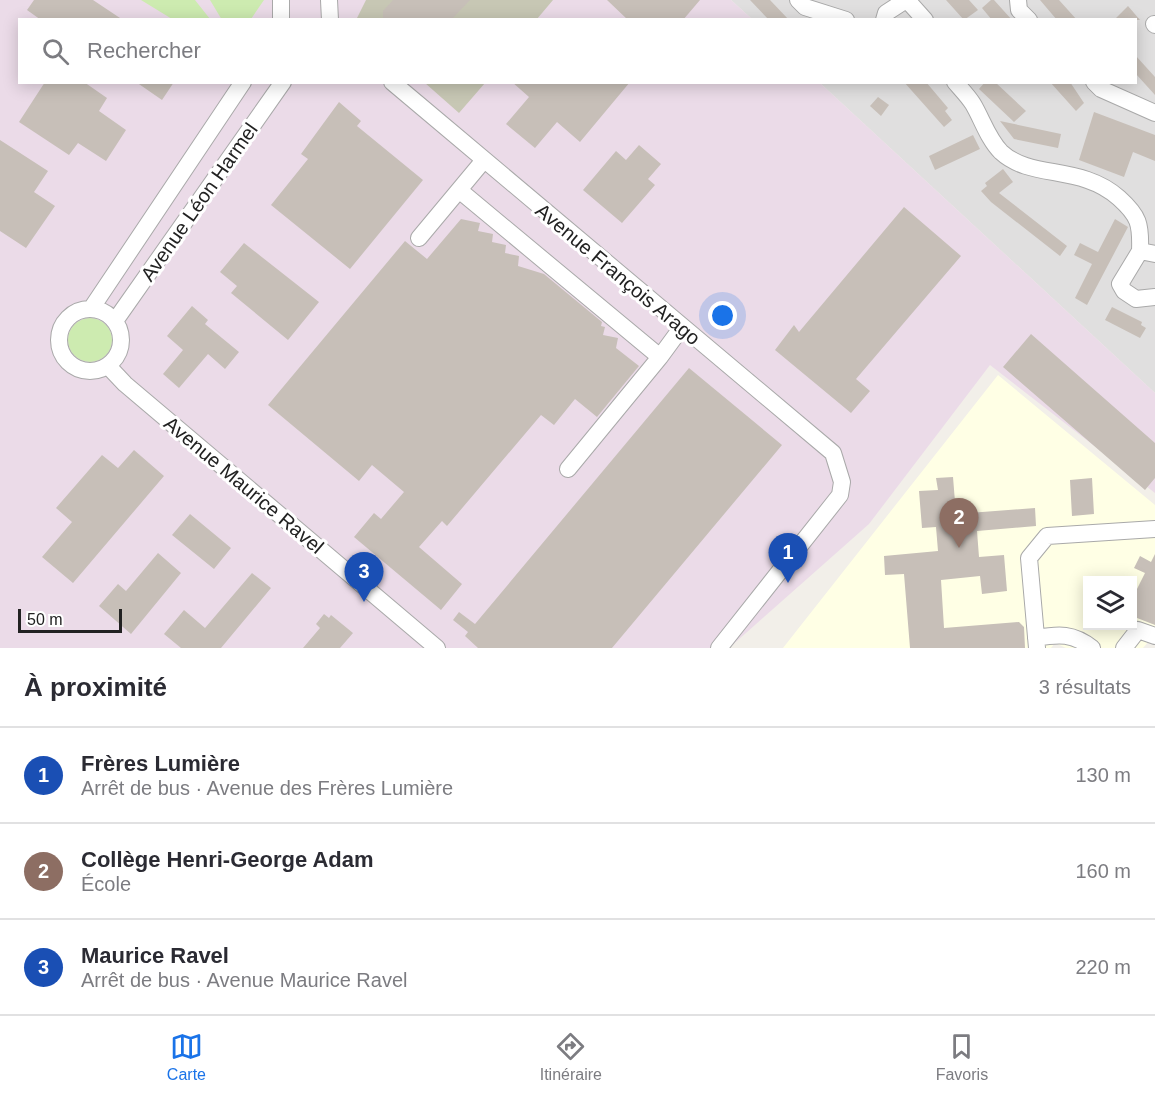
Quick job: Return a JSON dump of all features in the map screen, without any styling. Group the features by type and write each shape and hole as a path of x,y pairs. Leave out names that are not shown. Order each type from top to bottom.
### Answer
{"street":[{"path":"281,0 281,18"},
{"path":"330,0 330,18"},
{"path":"798,0 805,8 839,18"},
{"path":"885,18 886,13 906,0 923,18"},
{"path":"1018,0 1019,10 1027,18"},
{"name":"Avenue Léon Harmel","path":"91,309 242,84"},
{"name":"Avenue Léon Harmel","path":"115,321 282,84"},
{"name":"Avenue François Arago","path":"394,84 833,453 843,482 840,495 719,648"},
{"path":"957,84 972,101 1002,152 1024,166 1076,175 1104,185 1132,210 1141,227 1148,252 1120,284 1124,291 1136,299 1144,300 1155,297"},
{"path":"1096,84 1101,89 1155,113"},
{"path":"419,238 484,160"},
{"path":"459,190 660,357"},
{"path":"91,309 100,310 115,321 120,330 120,350 108,366 88,372 78,369 62,355 60,334 64,324 71,316 91,309"},
{"path":"568,469 682,327"},
{"name":"Avenue Maurice Ravel","path":"108,366 125,384 437,648"},
{"path":"1092,648 1080,639 1060,633 1037,643 1029,558 1047,536 1155,529"},
{"path":"1124,648 1138,630 1155,636"}],"shaded area":[{"path":"0,0 731,0 751,18 18,18 18,84 821,84 1155,393 1155,493 990,365 869,524 729,648 0,648"},
{"path":"366,0 553,0 538,18 357,18"},
{"path":"731,0 1155,0 1155,393 821,84 1137,84 1137,18 751,18"},
{"path":"426,84 484,84 459,113"},
{"path":"998,375 1155,505 1155,643 1149,641 1143,648 1066,648 1055,643 1051,648 783,648"}],"green space":[{"path":"141,0 195,0 209,18 170,18"},
{"path":"210,0 264,0 252,18 221,18"},
{"path":"90,318 99,319 106,324 111,331 111,349 106,356 99,361 90,362 81,361 74,356 69,349 68,340 69,331 74,324 81,319"}],"building":[{"path":"34,0 93,0 120,18 38,18 27,10"},
{"path":"393,0 470,0 453,18 383,18 383,11"},
{"path":"607,0 700,0 685,18 626,18"},
{"path":"750,0 770,0 787,18 767,18"},
{"path":"946,0 969,0 978,10 967,18 962,18"},
{"path":"994,0 1010,18 990,18 982,8"},
{"path":"1040,0 1059,0 1075,18 1055,18"},
{"path":"1128,6 1140,20 1137,18 1116,18"},
{"path":"1137,57 1155,77 1155,95 1137,75"},
{"path":"44,84 87,84 107,98 99,111 126,130 106,161 78,143 69,155 19,122"},
{"path":"139,84 173,84 162,100"},
{"path":"514,84 628,84 580,142 557,122 535,148 506,124 529,97"},
{"path":"906,84 928,84 948,108 945,111 952,120 944,127"},
{"path":"983,84 997,84 1026,111 1014,122 979,89"},
{"path":"1052,84 1071,84 1084,103 1076,111"},
{"path":"878,97 889,105 881,116 870,106"},
{"path":"339,102 361,121 357,126 423,180 350,269 271,205 308,159 301,154"},
{"path":"1094,112 1155,135 1155,161 1133,152 1124,177 1079,160"},
{"path":"1000,121 1061,134 1058,148 1014,139"},
{"path":"973,135 980,149 935,170 929,156"},
{"path":"0,140 48,171 34,192 55,206 26,248 0,231"},
{"path":"639,145 661,164 648,179 655,185 622,223 583,190 616,151 626,160"},
{"path":"1003,169 1013,182 999,193 1067,246 1060,256 991,202 981,191 987,186 985,183"},
{"path":"904,207 961,256 856,379 870,391 851,413 775,350 794,325 799,332"},
{"path":"461,219 480,223 478,231 493,234 492,242 506,245 505,253 519,256 518,266 544,274 602,322 601,326 605,327 603,335 618,338 616,348 639,366 597,417 575,399 554,425 541,415 447,526 442,521 419,547 462,584 441,610 354,537 374,513 381,519 404,492 372,465 359,481 268,405 405,241 427,259"},
{"path":"1115,219 1128,227 1087,305 1075,298 1092,264 1074,255 1080,243 1098,252"},
{"path":"244,243 319,302 288,340 231,293 237,286 220,272"},
{"path":"192,306 208,320 205,324 239,352 225,369 208,354 179,388 163,374 183,350 167,336"},
{"path":"1112,307 1142,322 1141,325 1146,328 1140,338 1105,320"},
{"path":"1031,334 1155,443 1155,478 1145,490 1003,367"},
{"path":"689,368 782,445 612,648 478,648 465,636 468,632 453,620 459,612 475,624"},
{"path":"134,450 164,476 73,583 42,557 72,522 56,508 102,455 118,468"},
{"path":"953,477 956,514 1035,508 1036,526 977,531 979,557 1004,555 1007,591 982,594 980,576 941,580 944,628 1019,622 1024,627 1025,648 910,648 904,574 885,575 884,556 938,551 936,527 922,528 919,491 938,490 936,478"},
{"path":"1092,478 1094,514 1072,516 1070,480"},
{"path":"190,514 231,548 214,569 172,535"},
{"path":"158,553 181,573 131,634 99,606 118,584 126,591"},
{"path":"1155,554 1155,625 1137,618 1137,589 1145,573 1134,568 1140,556 1151,562"},
{"path":"252,573 271,588 221,648 181,648 164,634 184,610 205,628"},
{"path":"324,614 329,618 331,615 353,633 340,648 303,648 320,628 316,624"}],"place":[{"name":"Collège Henri-George Adam","path":"959,548"},
{"name":"Frères Lumière","path":"788,583"},
{"name":"Maurice Ravel","path":"364,602"}]}
